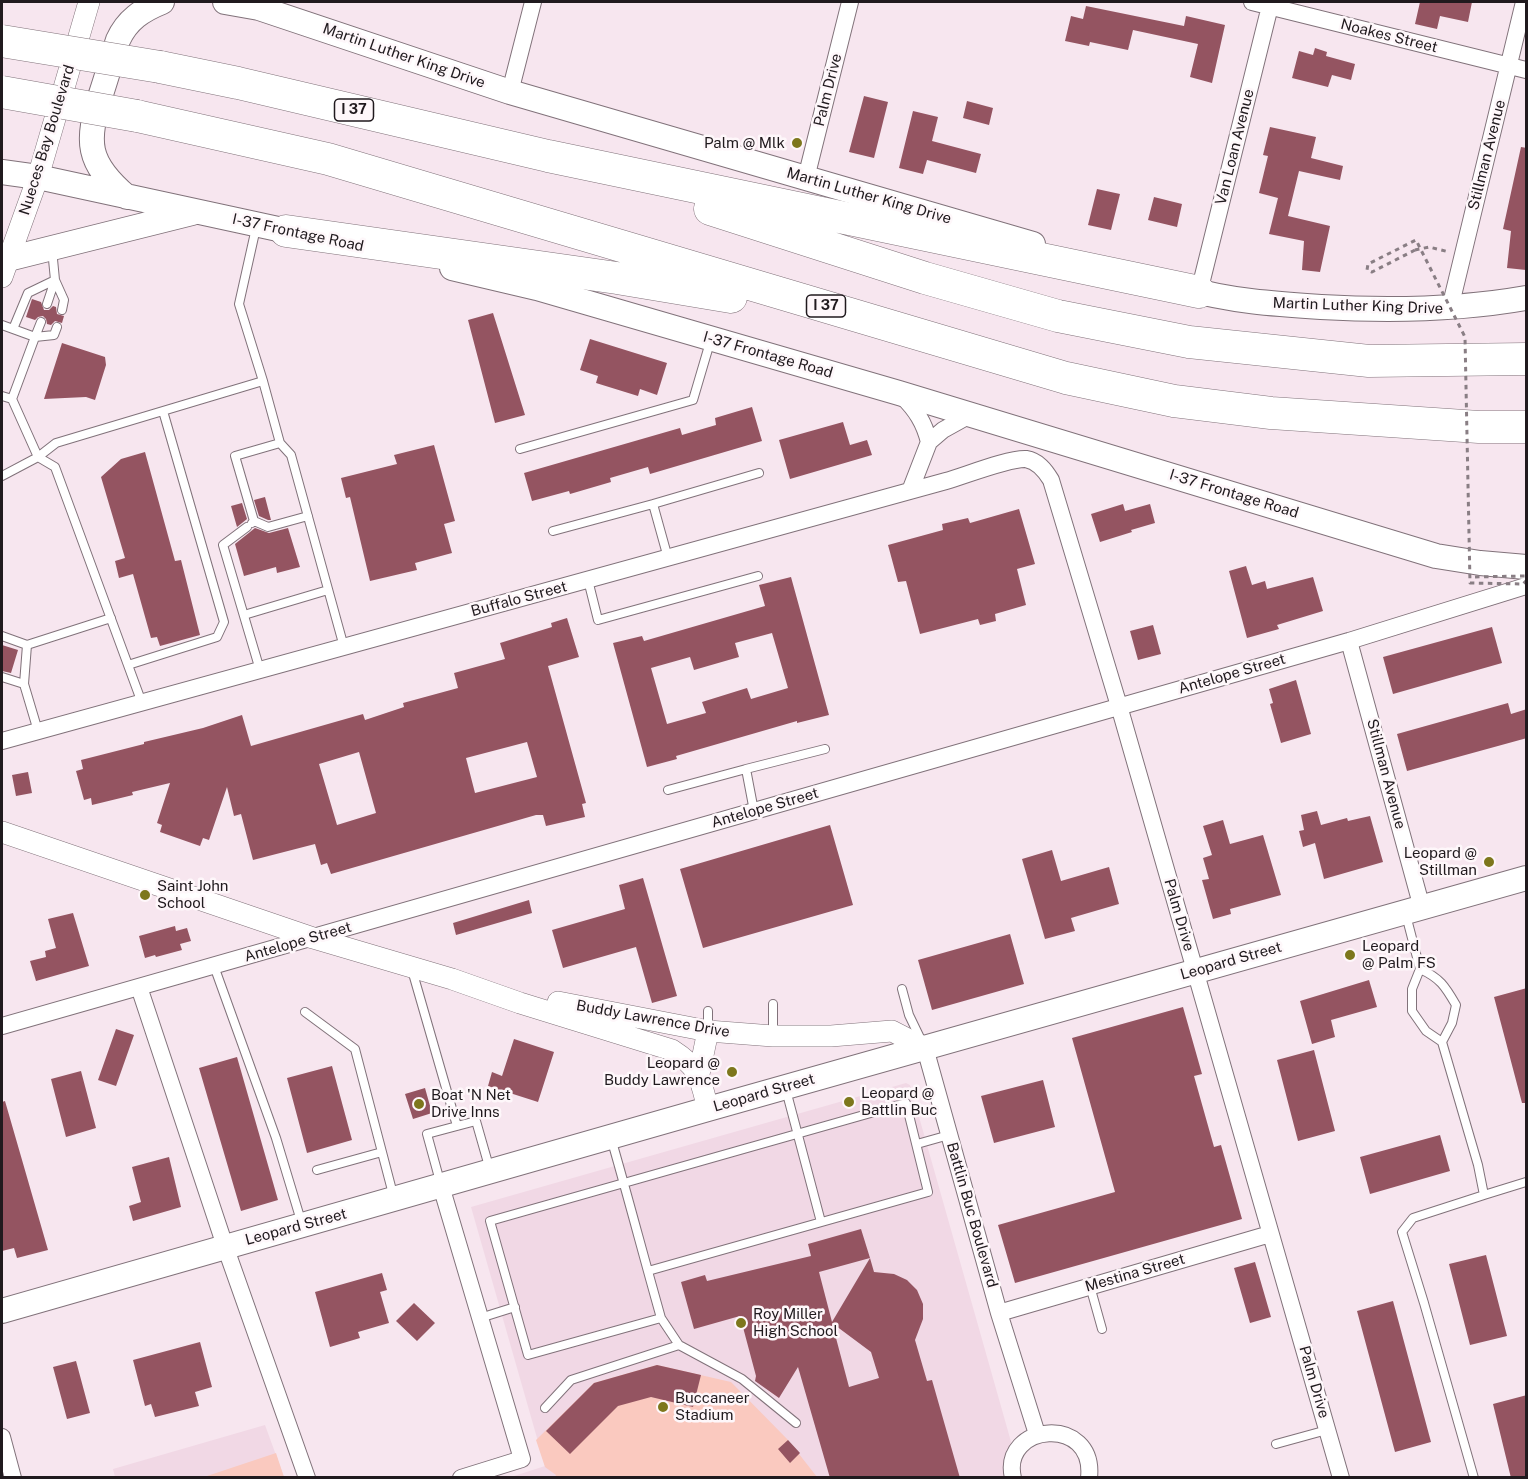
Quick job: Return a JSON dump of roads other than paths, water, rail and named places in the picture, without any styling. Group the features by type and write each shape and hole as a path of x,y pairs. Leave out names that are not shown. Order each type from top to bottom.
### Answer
{"highway":[{"name":"I 37","path":"2,41 160,67 238,83 548,156 925,278 1058,316 1189,342 1310,356 1369,361 1527,359"},
{"name":"I 37","path":"2,92 137,116 328,159 897,327 982,355 1066,378 1174,400 1271,413 1479,427 1527,427"},
{"path":"548,156 1199,292"},
{"path":"286,231 605,276 735,298 982,355"}],"main road":[{"path":"128,197 115,187 101,169 92,148 92,124 124,27 136,16 162,2"},
{"name":"Martin Luther King Drive","path":"225,2 259,8 510,92 1199,292 1242,300 1354,309 1450,308 1527,298"},
{"name":"I-37 Frontage Road","path":"2,172 38,177 405,256 537,288 899,393 1437,556 1527,567"},
{"path":"5,268 52,248 198,212"},
{"name":"Leopard Street","path":"2,1311 225,1246 395,1200 708,1108 1527,878"}],"street":[{"name":"Nueces Bay Boulevard","path":"5,268 38,177 90,2"},
{"path":"510,92 533,2"},
{"name":"Palm Drive","path":"806,178 850,2"},
{"name":"Noakes Street","path":"1252,2 1270,4 1527,70"},
{"name":"Stillman Avenue","path":"1450,308 1524,2"},
{"name":"Van Loan Avenue","path":"1199,292 1270,4"},
{"path":"899,393 918,411 929,442"},
{"path":"910,491 929,442 943,430 970,415"},
{"name":"Buffalo Street","path":"2,741 910,491 1011,461 1025,459 1036,463"},
{"name":"Palm Drive","path":"1036,463 1052,480 1341,1478"},
{"name":"Antelope Street","path":"2,1026 1349,641 1527,586"},
{"name":"Stillman Avenue","path":"1349,641 1414,910"},
{"name":"Buddy Lawrence Drive","path":"2,832 313,938 452,979 519,1003 672,1050 688,1060 699,1074"},
{"name":"Buddy Lawrence Drive","path":"452,979 772,1036 831,1036 892,1030 925,1048"},
{"path":"140,987 225,1246 307,1478"},
{"path":"672,1050 704,1024"},
{"path":"704,1024 699,1074 708,1108"},
{"name":"Battlin Buc Boulevard","path":"925,1048 999,1313 1037,1434"},
{"path":"441,1186 522,1460 461,1478"},
{"name":"Mestina Street","path":"999,1313 1270,1234"},
{"path":"1013,1478 1013,1461 1018,1449 1037,1434 1050,1432 1063,1434 1075,1440 1084,1450 1089,1462 1089,1478"},
{"path":"2,1437 13,1478"}],"lane":[{"path":"256,224 239,304 280,443 291,455 344,647"},
{"path":"52,248 55,280 64,300 62,310"},
{"path":"47,304 55,280"},
{"path":"13,329 28,293 55,280"},
{"path":"41,322 12,399 38,457 55,467 142,703"},
{"path":"2,325 35,337 54,335 57,327"},
{"path":"520,450 693,400 711,339"},
{"path":"2,476 38,457 56,443 263,381"},
{"path":"2,396 12,399"},
{"path":"128,665 216,638 224,622 163,411"},
{"path":"251,524 235,456 280,443"},
{"path":"553,531 759,473"},
{"path":"653,504 668,558"},
{"path":"260,670 223,545 251,524 268,526 308,516"},
{"path":"588,580 598,620 758,576"},
{"path":"244,615 328,590"},
{"path":"4,640 27,645 111,618"},
{"path":"27,645 24,684 38,731"},
{"path":"2,677 24,684"},
{"path":"668,790 825,749"},
{"path":"746,769 754,811"},
{"path":"1414,910 1420,969 1412,989 1412,1011 1426,1031 1442,1042 1478,1165 1484,1195"},
{"path":"214,966 276,1138 303,1225"},
{"path":"411,967 457,1126"},
{"path":"1420,969 1436,976 1446,987 1456,1005 1452,1023 1442,1042"},
{"path":"902,989 909,1015 925,1048"},
{"path":"772,1036 773,1004"},
{"path":"305,1012 355,1049 395,1200"},
{"path":"785,1087 821,1222"},
{"path":"648,1271 928,1192 906,1103 490,1221 528,1355 661,1318"},
{"path":"441,1186 427,1134 476,1121 491,1172"},
{"path":"917,1144 949,1135"},
{"path":"610,1137 661,1318 679,1345 741,1378 796,1423"},
{"path":"317,1170 382,1152"},
{"path":"1474,1478 1402,1232 1413,1218 1527,1182"},
{"path":"1090,1286 1102,1329"},
{"path":"480,1318 515,1307"},
{"path":"545,1408 571,1380 679,1345"},
{"path":"1276,1444 1327,1430"}],"place":[{"name":"Palm @ Mlk","path":"797,143"},
{"name":"Leopard @ Stillman","path":"1489,862"},
{"name":"Saint John School","path":"145,895"},
{"name":"Leopard @ Palm FS","path":"1350,955"},
{"name":"Leopard @ Buddy Lawrence","path":"732,1072"},
{"name":"Leopard @ Battlin Buc","path":"849,1102"},
{"name":"Boat 'N Net Drive Inns","path":"419,1104"},
{"name":"Roy Miller High School","path":"741,1323"},
{"name":"Buccaneer Stadium","path":"663,1407"}]}
